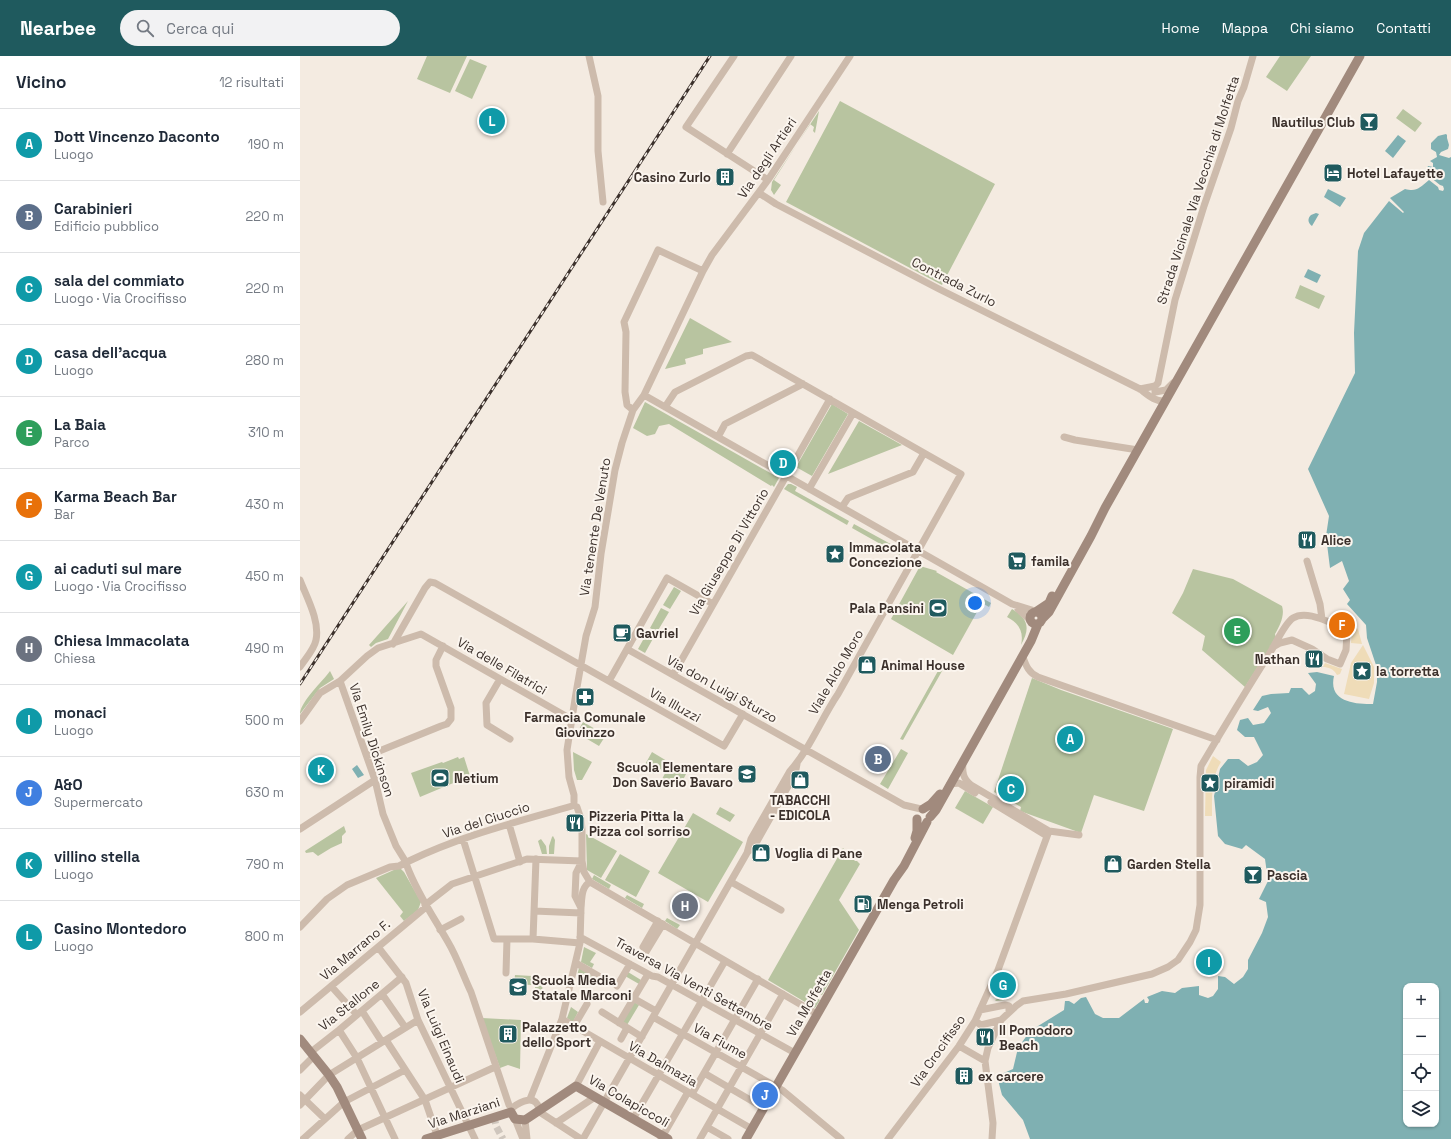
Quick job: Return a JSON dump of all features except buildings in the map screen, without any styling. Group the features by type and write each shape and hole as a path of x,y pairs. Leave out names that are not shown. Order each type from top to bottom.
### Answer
{"main road":[{"path":"1036,618 1045,617 1052,606 1105,508 1360,56"},
{"path":"894,880 908,859 929,819 1023,657 1033,638 1036,618"},
{"path":"894,880 915,838 917,831 917,812 931,804 936,799 949,779 1027,641 1036,618"},
{"path":"922,809 929,812 929,819"},
{"path":"917,819 922,823 929,819"},
{"name":"Via Molfetta","path":"746,1139 894,880"},
{"path":"300,1038 330,1075 362,1139"},
{"path":"513,1113 525,1120 576,1086"},
{"name":"Via Colapiccoli","path":"576,1086 664,1138"},
{"name":"Via Marziani","path":"426,1139 468,1125 513,1113"}],"street":[{"path":"589,56 598,96 598,151 604,202"},
{"path":"734,56 686,127 768,180"},
{"path":"727,154 791,56"},
{"name":"Via degli Artieri","path":"703,271 712,255 768,180 850,56"},
{"name":"Strada Vicinale Via Vecchia di Molfetta","path":"1140,389 1155,386 1158,383 1175,300 1253,56"},
{"name":"Contrada Zurlo","path":"759,192 776,204 939,289 1153,395"},
{"path":"633,410 627,405 625,392 626,332 624,322 658,250 703,271"},
{"name":"Via tenente De Venuto","path":"530,1100 562,1019 576,963 580,940 581,910 575,896 576,873 582,861 582,829 581,819 574,805 567,764 568,739 586,636 595,607 601,554 615,470 633,410 644,395 703,271"},
{"path":"664,407 674,392 749,355 752,355 924,453 913,472 848,498 842,507"},
{"path":"1153,395 1166,390 1180,375"},
{"path":"718,437 725,424 803,384"},
{"path":"644,395 1012,604 1026,615 1036,618"},
{"path":"1153,395 1159,401 1165,401"},
{"path":"1153,395 1156,410 1153,423"},
{"name":"Via Giuseppe Di Vittorio","path":"673,675 830,400"},
{"path":"809,489 853,413"},
{"path":"1064,437 1138,450"},
{"name":"Viale Aldo Moro","path":"582,1139 696,944 747,853 756,843 795,774 798,762 838,694 961,474 924,453"},
{"path":"1307,561 1320,604 1322,620"},
{"path":"609,681 667,578 713,604"},
{"path":"300,580 314,617 316,630 316,640 300,667"},
{"name":"Via Illuzzi","path":"393,644 425,588 430,582 439,585 724,746 743,714"},
{"path":"992,1139 993,1123 985,1061 988,1048 1001,1020 1023,1001 1073,992 1152,974 1168,967 1178,960 1196,930 1200,905 1201,766 1273,647 1293,618 1315,616 1347,633 1346,650 1340,664 1327,659 1312,649 1292,640 1280,643 1273,647"},
{"name":"Via delle Filatrici","path":"393,644 421,634 571,718"},
{"path":"340,681 358,663 378,648 393,644"},
{"path":"367,756 447,724 451,719 451,708 436,666 436,660 443,646"},
{"name":"Via don Luigi Sturzo","path":"627,649 904,805"},
{"path":"1023,657 1029,670 1038,677 1217,740"},
{"path":"500,679 486,703 487,725 510,739"},
{"name":"Via Emily Dickinson","path":"300,721 320,693 340,681 375,780 383,814 396,846 406,862 426,906 448,942 471,992 508,1105 513,1113 523,1139"},
{"path":"963,762 963,774 968,782 1048,833"},
{"path":"300,829 375,780"},
{"path":"950,784 959,783 1048,833 1079,835"},
{"name":"Via del Ciuccio","path":"406,862 432,850 463,839 574,805"},
{"path":"904,805 922,809"},
{"path":"904,805 917,819"},
{"path":"509,824 520,862"},
{"name":"Via Crocifisso","path":"888,1139 959,1046 975,1022 1001,962 1048,833"},
{"path":"463,839 494,939 580,940"},
{"name":"Via Marrano F.","path":"300,1012 452,884 520,862 527,858 582,861"},
{"path":"533,939 536,859"},
{"path":"582,861 584,872 590,882 818,1014"},
{"path":"300,927 327,900 347,885 390,866 399,866 406,862"},
{"path":"534,911 581,910 582,892 590,882"},
{"path":"731,882 781,910"},
{"path":"440,930 461,919"},
{"path":"645,950 660,923"},
{"path":"506,972 507,939"},
{"name":"Traversa Via Venti Settembre","path":"580,940 648,974 658,977 795,1053"},
{"name":"Via Luigi Einaudi","path":"378,947 406,983 418,1020 475,1139"},
{"path":"633,1119 726,961"},
{"path":"576,963 602,978"},
{"path":"617,986 630,964"},
{"path":"619,1023 648,974"},
{"name":"Via Stallone","path":"300,1070 312,1054 338,1030 402,977"},
{"path":"664,1138 690,1093 704,1073 758,979"},
{"path":"331,986 359,1013 384,1041 405,1070 425,1100 437,1135"},
{"path":"382,994 405,1027"},
{"path":"700,1139 783,994"},
{"path":"986,997 993,1006"},
{"name":"Via Fiume","path":"634,998 683,1034 782,1090 841,1139"},
{"path":"574,1026 587,1004"},
{"path":"980,1010 993,1006 1005,1005 1009,1006 1010,1012"},
{"path":"602,1012 642,1037"},
{"name":"Via Dalmazia","path":"562,1019 752,1129"},
{"path":"325,1119 302,1100 330,1075 418,1020"},
{"path":"975,1022 981,1025 1001,1020"},
{"path":"621,1039 627,1028"},
{"path":"338,1030 357,1058 396,1139"},
{"path":"576,1086 600,1041"},
{"path":"959,1046 985,1061"},
{"path":"348,1139 358,1130 495,1067"},
{"path":"300,1135 303,1139 344,1102 405,1070"},
{"path":"704,1073 764,1108"},
{"path":"556,1123 595,1097"},
{"path":"513,1113 516,1104 534,1100 538,1104 538,1110 582,1139"},
{"path":"525,1120 527,1139"},
{"path":"707,1127 728,1139"}],"green space":[{"path":"427,56 467,56 450,93 417,79"},
{"path":"1280,56 1311,56 1287,91 1266,77"},
{"path":"470,59 487,66 472,99 455,91"},
{"path":"840,101 995,184 942,285 786,202"},
{"path":"1403,109 1422,123 1415,132 1396,118"},
{"path":"819,111 815,133 813,131 814,127 810,124"},
{"path":"797,145 774,180 781,185 774,195 771,190 772,182"},
{"path":"1300,285 1325,296 1319,309 1295,298"},
{"path":"690,318 732,342 703,349 703,354 685,359 686,364 665,369"},
{"path":"645,402 779,478 774,487 669,424 659,426 655,434 647,436 633,428"},
{"path":"832,404 848,414 812,476 796,467"},
{"path":"859,421 902,445 828,474"},
{"path":"788,484 797,487 795,491 849,521 847,525 784,489"},
{"path":"854,524 898,548 900,555 852,528"},
{"name":"Pala Pansini","path":"920,566 937,571 936,572 991,603 989,607 982,603 953,655 891,619"},
{"path":"1193,569 1233,579 1282,606 1282,617 1275,634 1276,638 1245,687 1202,650 1205,636 1172,613 1183,593"},
{"path":"674,587 681,591 670,609 663,605"},
{"path":"408,601 388,639 376,643 371,647 369,645"},
{"path":"661,608 669,612 657,632 650,628"},
{"path":"1012,609 1025,621 1027,629 1021,645 1022,636 1020,628 1015,622 1007,617"},
{"path":"648,631 655,635 645,653 638,649"},
{"path":"943,662 946,664 903,740 900,739"},
{"path":"330,671 334,679 320,688 300,714 301,709 308,698"},
{"path":"1032,678 1061,690 1173,729 1144,811 1094,795 1081,833 1020,811 1021,807 994,792"},
{"path":"583,722 606,735 599,746 577,733"},
{"path":"901,749 908,753 888,789 880,784"},
{"path":"573,752 592,762 582,780 577,780 574,770"},
{"path":"652,752 667,761 660,773 657,770 654,774 643,768"},
{"name":"Netium","path":"458,757 459,759 464,757 470,776 420,797 411,773"},
{"path":"672,763 687,772 679,788 662,779"},
{"path":"965,791 993,807 983,824 955,808"},
{"path":"720,807 735,815 730,822 716,814"},
{"path":"693,813 743,842 708,902 658,873"},
{"path":"344,826 346,832 342,836 342,843 318,856 313,852 306,853 305,851"},
{"path":"586,834 617,851 601,878 587,870"},
{"path":"553,836 555,840 554,854 549,854 549,846"},
{"path":"541,839 546,846 547,854 542,854 538,841"},
{"path":"843,848 855,861 860,864 839,900 859,930 822,995 816,992 814,997 820,1000 815,1008 768,980"},
{"path":"620,854 650,871 636,897 605,880"},
{"path":"396,869 401,869 404,872 421,902 418,910 404,921 400,916 403,912 376,878"},
{"path":"594,875 611,885 609,889 592,879"},
{"path":"627,895 644,904 642,908 625,898"},
{"path":"667,918 680,925 677,929 665,921"},
{"path":"584,947 596,953 590,962 594,964 592,968 581,962"},
{"path":"579,968 597,979 595,982 586,977 584,980 577,976"},
{"path":"628,972 641,980 639,984 625,976"},
{"path":"515,975 532,976 532,985 514,984"},
{"path":"535,977 543,978 542,993 535,993"},
{"path":"1003,989 1006,991 1004,998 1005,1000 996,1001 995,1000 997,999 1000,991"},
{"path":"634,1002 639,1005 627,1025 622,1023"},
{"path":"571,1007 578,1012 573,1022 567,1018"},
{"path":"482,1018 521,1020 520,1069 508,1065 500,1068"}],"sand":[{"path":"1354,626 1358,629 1362,644 1351,643 1352,630"},
{"name":"la torretta","path":"1363,645 1374,667 1374,683 1369,699 1344,694 1351,663"},
{"path":"1325,663 1342,669 1340,674 1337,675 1331,669 1323,667"},
{"name":"piramidi","path":"1213,756 1221,762 1215,774 1212,795 1212,816 1205,816 1206,770"},
{"path":"1216,951 1220,969 1202,973 1197,968 1203,957"}],"water":[{"path":"1446,134 1449,145 1448,149 1441,152 1439,155 1449,158 1451,157 1451,1139 1030,1139 1023,1120 1002,1095 997,1076 1013,1069 1018,1048 1030,1031 1064,1010 1065,1001 1069,1001 1074,1004 1081,998 1086,997 1095,1014 1103,1018 1119,1018 1144,999 1145,1003 1148,1003 1149,1000 1147,997 1162,991 1175,993 1182,988 1199,986 1199,995 1208,998 1213,996 1218,989 1218,976 1225,977 1234,984 1243,977 1248,969 1248,960 1262,933 1268,917 1266,902 1259,899 1268,881 1265,859 1246,845 1242,849 1225,844 1218,836 1214,796 1220,769 1228,759 1239,759 1248,766 1257,762 1263,755 1254,737 1245,737 1237,730 1240,720 1248,718 1253,725 1264,723 1271,713 1268,707 1258,711 1253,710 1262,696 1289,693 1291,688 1302,688 1309,695 1315,691 1316,684 1308,673 1317,672 1334,676 1333,685 1335,691 1344,700 1373,704 1377,682 1377,668 1367,638 1366,625 1347,604 1350,600 1343,589 1349,581 1342,561 1330,568 1326,536 1329,516 1308,469 1355,373 1354,333 1358,251 1364,233 1389,201 1403,213 1404,212 1390,198 1405,189 1415,190 1429,180 1438,187 1439,190 1443,191 1443,186 1425,173 1428,166 1433,167 1433,163 1430,161 1437,157 1436,152 1431,149 1431,143 1438,136"},
{"path":"1398,135 1406,141 1393,158 1385,151"},
{"path":"1328,189 1346,198 1340,207 1324,197"},
{"path":"1316,213 1319,214 1312,226 1309,222 1309,218 1311,215"},
{"path":"1308,269 1321,275 1317,283 1304,277"},
{"path":"357,765 364,775 358,778 352,769"}],"tunnel":[{"path":"494,1117 496,1126 503,1139"}],"railway":[{"path":"300,684 710,56"}],"place":[{"name":"Casino Montedoro","path":"492,121"},
{"name":"Nautilus Club","path":"1369,122"},
{"name":"Hotel Lafayette","path":"1333,173"},
{"name":"Casino Zurlo","path":"725,177"},
{"name":"casa dell'acqua","path":"783,463"},
{"name":"Alice","path":"1307,540"},
{"name":"Immacolata Concezione","path":"835,554"},
{"name":"famila","path":"1017,561"},
{"name":"Pala Pansini","path":"938,608"},
{"name":"Karma Beach Bar","path":"1342,625"},
{"name":"La Baia","path":"1237,631"},
{"name":"Gavriel","path":"622,633"},
{"name":"Nathan","path":"1314,659"},
{"name":"Animal House","path":"867,665"},
{"name":"la torretta","path":"1362,671"},
{"name":"Farmacia Comunale Giovinzzo","path":"585,697"},
{"name":"Dott Vincenzo Daconto","path":"1070,739"},
{"name":"Carabinieri","path":"878,759"},
{"name":"villino stella","path":"321,770"},
{"name":"Scuola Elementare Don Saverio Bavaro","path":"747,774"},
{"name":"Netium","path":"440,778"},
{"name":"TABACCHI - EDICOLA","path":"800,780"},
{"name":"piramidi","path":"1210,783"},
{"name":"sala del commiato","path":"1011,789"},
{"name":"Pizzeria Pitta la Pizza col sorriso","path":"575,823"},
{"name":"Voglia di Pane","path":"761,853"},
{"name":"Garden Stella","path":"1113,864"},
{"name":"Pascia","path":"1253,875"},
{"name":"Menga Petroli","path":"863,904"},
{"name":"Chiesa Immacolata","path":"685,906"},
{"name":"monaci","path":"1209,962"},
{"name":"ai caduti sul mare","path":"1003,985"},
{"name":"Scuola Media Statale Marconi","path":"518,987"},
{"name":"Palazzetto dello Sport","path":"508,1034"},
{"name":"Il Pomodoro Beach","path":"985,1037"},
{"name":"ex carcere","path":"964,1076"},
{"name":"A&O","path":"765,1095"}]}
